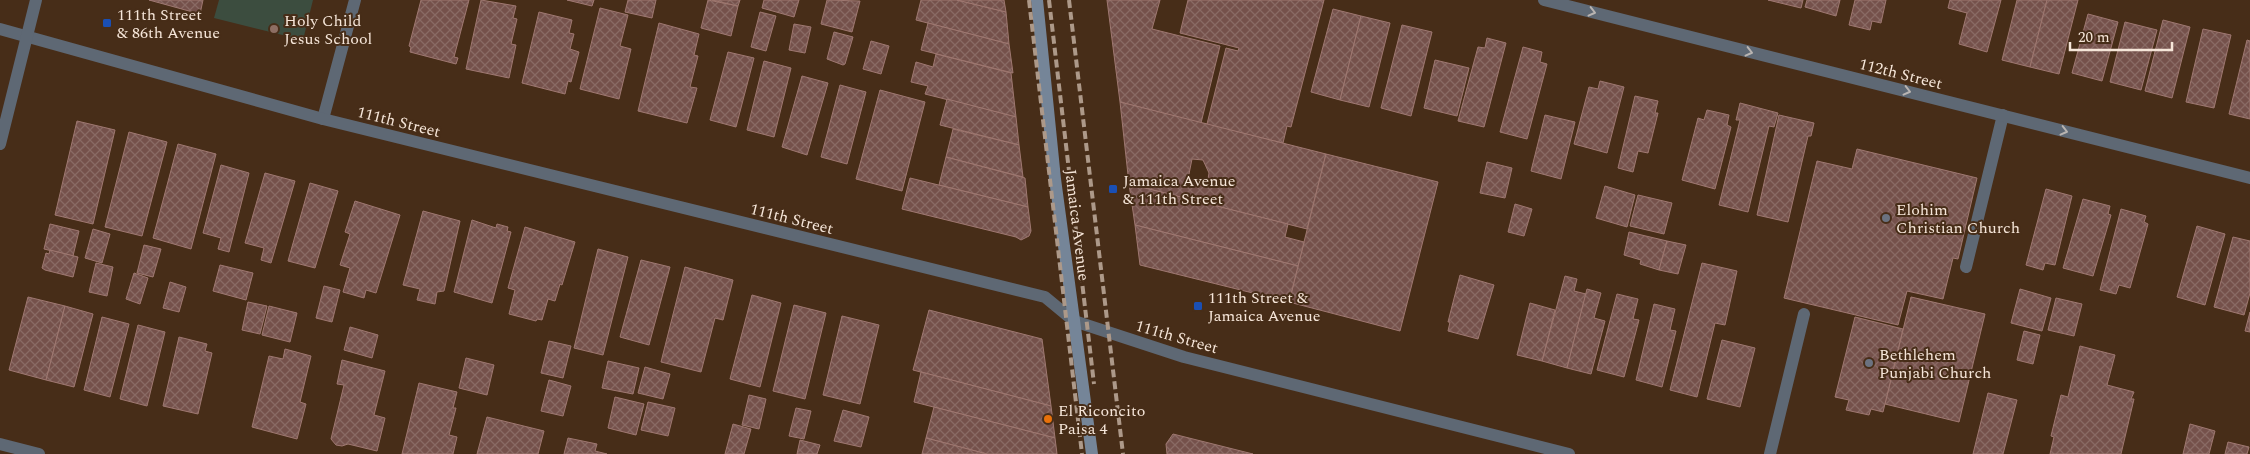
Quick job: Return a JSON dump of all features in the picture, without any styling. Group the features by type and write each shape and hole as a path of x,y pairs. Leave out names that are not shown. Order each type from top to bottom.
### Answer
{"main road":[{"name":"Jamaica Avenue","path":"1038,0 1055,179 1092,454"}],"street":[{"path":"0,144 36,0"},
{"path":"323,119 355,0"},
{"name":"112th Street","path":"1544,0 2250,178"},
{"name":"111th Street","path":"0,29 323,119 1045,297 1074,321 1184,357 1569,454"},
{"path":"1966,267 2003,115"},
{"path":"1770,454 1804,314"},
{"path":"0,444 39,454"}],"green space":[{"path":"219,0 313,0 303,40 214,18"}],"building":[{"path":"149,0 203,0 200,14"},
{"path":"421,0 469,0 454,57 458,58 456,64 410,52 411,47 409,46"},
{"path":"481,0 516,6 513,18 517,19 511,44 516,45 509,78 466,69"},
{"path":"567,0 594,0 592,6"},
{"path":"628,0 656,0 652,18 625,12"},
{"path":"708,0 738,6 731,36 701,28"},
{"path":"712,0 740,0 738,6"},
{"path":"764,0 799,0 794,17 762,8"},
{"path":"827,0 860,1 852,32 821,24"},
{"path":"921,0 957,0 1006,12 1009,44 916,20"},
{"path":"957,0 1004,0 1006,12"},
{"path":"1107,0 1160,0 1152,29 1220,46 1201,123 1120,102"},
{"path":"1188,0 1324,0 1291,127 1287,126 1283,143 1204,124 1207,124 1226,48 1238,51 1239,48 1180,33"},
{"path":"1768,0 1803,0 1801,8"},
{"path":"1807,0 1840,0 1836,16 1805,7"},
{"path":"1855,0 1886,0 1881,23 1872,21 1870,30 1849,25"},
{"path":"1950,0 2001,0 1987,52 1959,44 1967,13 1948,8"},
{"path":"2017,0 2047,0 2030,67 2002,60"},
{"path":"2047,0 2078,0 2059,74 2030,67"},
{"path":"600,8 628,15 620,46 631,49 619,99 580,89"},
{"path":"1333,9 1361,16 1340,100 1311,92"},
{"path":"539,12 572,20 569,33 574,34 570,49 579,52 571,82 568,81 565,94 522,83"},
{"path":"760,12 776,16 766,51 751,47"},
{"path":"2088,14 2118,22 2102,81 2072,73"},
{"path":"1361,16 1390,23 1369,107 1340,100"},
{"path":"2163,20 2190,27 2172,98 2145,91"},
{"path":"2125,22 2157,30 2141,90 2110,82"},
{"path":"659,23 699,34 694,55 698,56 690,87 697,88 687,123 638,111"},
{"path":"928,23 1009,44 1013,73 921,50"},
{"path":"794,24 811,27 805,53 789,50"},
{"path":"1402,25 1432,32 1411,116 1381,108"},
{"path":"2203,29 2231,35 2214,108 2186,102"},
{"path":"834,32 853,37 845,64 843,65 827,59"},
{"path":"1487,38 1506,43 1484,127 1458,121 1478,47 1485,48"},
{"path":"2247,40 2250,41 2250,119 2229,114"},
{"path":"871,41 889,46 881,74 863,69"},
{"path":"1523,47 1542,52 1540,62 1547,64 1527,139 1500,132"},
{"path":"728,52 754,58 736,127 710,120"},
{"path":"936,54 1011,73 1016,117 925,94 928,86 911,82 916,62 933,67"},
{"path":"1435,60 1469,68 1457,116 1424,108"},
{"path":"764,61 791,68 774,137 747,130"},
{"path":"802,76 828,83 807,155 782,147"},
{"path":"1600,81 1624,87 1607,153 1574,144 1589,87 1598,89"},
{"path":"840,85 866,92 847,164 821,157"},
{"path":"880,90 925,102 902,191 856,179"},
{"path":"1635,96 1658,101 1655,113 1658,113 1648,153 1638,151 1633,172 1618,168"},
{"path":"947,99 1016,117 1019,145 940,125"},
{"path":"1120,102 1326,154 1307,229 1129,184","holes":["1192,159 1203,160 1209,173 1207,185 1187,184"]},
{"path":"1740,103 1778,113 1774,127 1769,126 1748,212 1719,205 1740,120 1736,120"},
{"path":"1707,110 1729,115 1727,125 1731,127 1715,189 1682,180 1698,118 1704,120"},
{"path":"1545,115 1575,122 1561,179 1531,171"},
{"path":"1779,115 1814,123 1811,136 1808,136 1788,222 1757,215"},
{"path":"77,121 115,130 93,224 55,215"},
{"path":"953,129 1019,145 1023,177 946,157"},
{"path":"129,132 167,142 142,236 105,227"},
{"path":"178,144 216,154 191,249 153,238"},
{"name":"Elohim Christian Church","path":"1857,149 1977,178 1958,259 1953,258 1943,299 1907,291 1898,325 1784,298 1817,161 1852,169"},
{"path":"1326,154 1438,182 1400,331 1289,302"},
{"path":"946,157 1025,178 1028,207 939,185"},
{"path":"1487,162 1512,168 1505,198 1480,193"},
{"path":"221,165 249,173 229,252 218,249 221,238 203,233"},
{"path":"265,173 295,181 271,263 261,260 264,248 245,243"},
{"path":"910,178 1028,207 1031,231 1029,236 1021,240 1016,237 902,209"},
{"path":"310,183 338,191 315,268 288,261"},
{"path":"1129,184 1288,224 1285,237 1304,242 1298,266 1135,225"},
{"path":"1605,186 1635,195 1627,227 1596,218"},
{"path":"2046,189 2072,196 2055,265 2045,263 2043,270 2026,265"},
{"path":"1638,195 1672,203 1664,234 1630,226"},
{"path":"2083,199 2110,206 2108,214 2111,215 2093,276 2063,268"},
{"path":"355,201 400,215 376,293 366,290 364,298 343,292 350,268 340,265 350,234 345,232"},
{"path":"1515,204 1532,209 1524,236 1508,232"},
{"path":"2121,209 2146,216 2144,222 2148,224 2130,288 2119,285 2116,294 2100,290"},
{"path":"423,211 460,221 444,291 437,292 435,304 417,300 420,289 403,285"},
{"path":"472,220 496,228 497,224 508,227 507,231 511,232 492,303 454,292"},
{"path":"50,224 79,231 73,256 44,249"},
{"path":"1135,225 1298,266 1289,302 1140,265"},
{"path":"2197,226 2225,234 2205,305 2177,297"},
{"path":"525,227 575,242 555,301 548,299 542,320 537,319 536,321 509,314 515,290 508,288"},
{"path":"93,229 110,234 102,263 85,258"},
{"path":"1629,232 1667,241 1659,270 1640,264 1641,260 1624,255"},
{"path":"2233,237 2250,241 2250,293 2244,315 2214,307"},
{"path":"1667,241 1686,245 1678,274 1659,270"},
{"path":"144,245 161,249 153,277 137,273"},
{"path":"598,249 628,257 603,355 574,348"},
{"path":"50,250 78,257 73,277 42,268 46,253 49,254"},
{"path":"641,260 670,267 649,345 620,337"},
{"path":"96,263 113,267 107,296 89,292"},
{"path":"1702,263 1737,271 1725,325 1715,323 1697,397 1670,390"},
{"path":"220,265 253,273 246,300 213,291"},
{"path":"685,267 733,280 723,320 715,318 701,372 661,362"},
{"path":"134,273 148,278 140,304 126,299"},
{"path":"1460,275 1494,285 1478,339 1448,331 1450,322 1448,322"},
{"path":"1565,276 1577,279 1574,291 1586,294 1567,368 1542,361"},
{"path":"170,282 186,287 179,312 163,308"},
{"path":"324,286 340,290 332,322 316,318"},
{"path":"1587,289 1601,293 1594,318 1605,321 1591,374 1567,368"},
{"path":"2020,289 2051,298 2042,331 2011,323"},
{"path":"1617,294 1638,299 1633,319 1639,320 1624,377 1597,370"},
{"path":"752,295 781,303 760,387 730,379"},
{"path":"28,297 65,306 46,380 9,370"},
{"path":"1911,297 1985,314 1959,422 1885,404"},
{"path":"2056,298 2082,304 2074,336 2048,330"},
{"path":"248,302 267,306 260,334 242,330"},
{"path":"1530,303 1555,310 1542,361 1517,355"},
{"path":"1654,304 1675,309 1670,330 1676,331 1662,387 1636,380"},
{"path":"794,305 826,313 805,399 773,391"},
{"path":"65,306 93,314 74,387 46,380"},
{"path":"269,306 297,313 290,342 262,335"},
{"path":"929,310 1042,339 1051,406 913,370"},
{"path":"2250,312 2250,332 2245,331"},
{"path":"842,316 879,325 860,404 823,395"},
{"path":"102,317 129,324 110,397 84,390"},
{"name":"Bethlehem Punjabi Church","path":"1855,317 1903,329 1883,412 1871,409 1869,415 1846,410 1849,400 1835,397"},
{"path":"138,325 165,332 147,406 120,399"},
{"path":"350,327 378,335 372,358 344,350"},
{"path":"2024,331 2040,335 2033,364 2017,360"},
{"path":"179,337 207,344 205,351 212,353 198,414 163,406"},
{"path":"1722,340 1755,348 1740,407 1707,399"},
{"path":"549,341 571,346 563,378 541,373"},
{"path":"2080,346 2115,355 2107,385 2134,392 2121,454 2050,454 2054,437 2051,436 2061,395 2068,397"},
{"path":"285,349 311,356 300,402 306,404 297,439 252,427 269,356 283,359"},
{"path":"466,358 494,365 487,395 459,388"},
{"path":"342,360 385,371 374,415 385,418 377,451 348,444 336,445 331,439 344,385 337,384"},
{"path":"608,361 639,368 633,394 602,388"},
{"path":"645,367 670,374 663,399 638,393"},
{"path":"921,372 1051,406 1055,438 914,402"},
{"path":"549,380 571,386 563,416 541,411"},
{"path":"419,383 457,392 453,408 456,408 449,435 457,437 453,454 402,454"},
{"path":"1988,393 2017,400 2003,454 1973,454"},
{"path":"749,395 766,399 759,429 742,425"},
{"path":"615,397 644,404 636,435 608,428"},
{"path":"648,402 675,408 668,436 641,430"},
{"path":"934,407 1055,438 1057,454 987,454 926,438"},
{"path":"796,408 811,411 804,439 789,436"},
{"path":"843,410 869,417 861,447 834,441"},
{"path":"487,417 544,431 538,454 477,454"},
{"path":"733,424 751,429 744,454 725,454"},
{"path":"2190,424 2215,431 2209,454 2183,454"},
{"path":"1173,434 1253,454 1167,454 1166,444"},
{"path":"568,438 597,444 595,451 607,454 564,454"},
{"path":"926,438 987,454 922,454"},
{"path":"800,440 820,445 817,454 797,454"},
{"path":"2228,442 2249,447 2247,454 2225,454"}],"railway":[{"path":"1029,0 1082,454"},
{"path":"1049,0 1094,384"},
{"path":"1069,0 1123,454"}],"place":[{"name":"111th Street & 86th Avenue","path":"107,23"},
{"name":"Holy Child Jesus School","path":"274,29"},
{"name":"Jamaica Avenue & 111th Street","path":"1113,189"},
{"name":"Elohim Christian Church","path":"1886,218"},
{"name":"111th Street & Jamaica Avenue","path":"1198,306"},
{"name":"Bethlehem Punjabi Church","path":"1869,363"},
{"name":"El Riconcito Paisa 4","path":"1048,419"}]}
